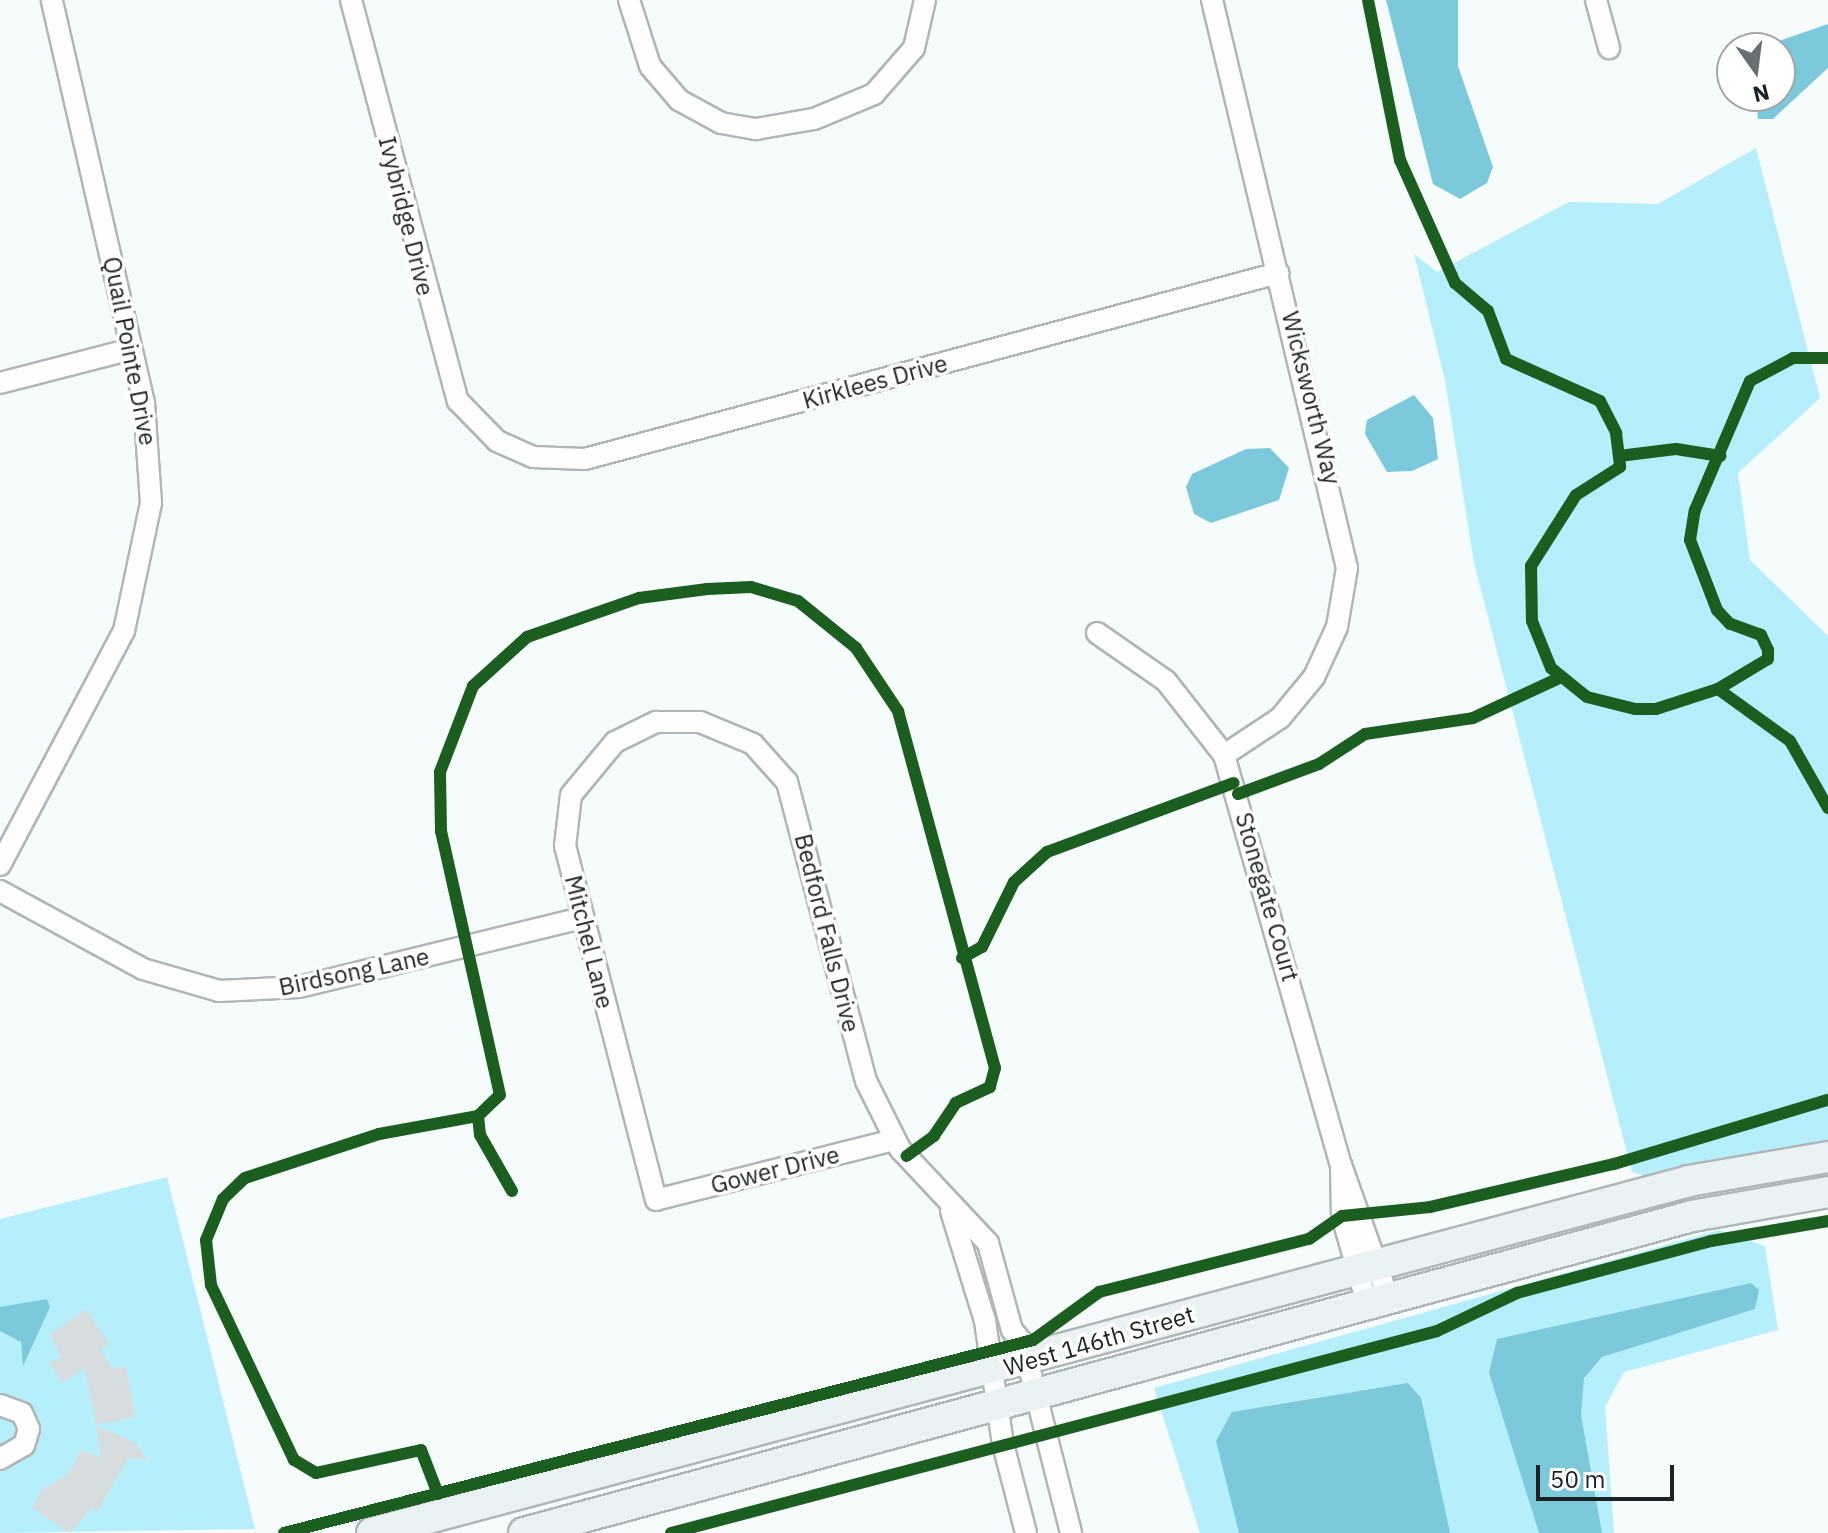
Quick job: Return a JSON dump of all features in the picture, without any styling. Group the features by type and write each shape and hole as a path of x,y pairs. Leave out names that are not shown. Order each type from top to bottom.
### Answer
{"main road":[{"name":"West 146th Street","path":"372,1533 1025,1362 1368,1266 1689,1181 1828,1157"},
{"name":"West 146th Street","path":"524,1533 1692,1216 1828,1192"}],"street":[{"name":"Quail Pointe Drive","path":"0,865 109,664 137,593 152,465 131,349 52,0"},
{"name":"Ivybridge Drive","path":"351,0 439,348 458,401 477,424"},
{"path":"629,0 650,66 695,111 756,129 814,119 888,82 920,36 925,0"},
{"name":"Wicksworth Way","path":"1212,0 1347,568 1337,627 1314,677 1280,718 1224,755"},
{"path":"1596,0 1609,48"},
{"name":"Kirklees Drive","path":"477,424 533,457 585,459 1278,273"},
{"path":"0,383 131,349"},
{"name":"Stonegate Court","path":"1097,633 1166,681 1224,755 1378,1300"},
{"name":"Mitchel Lane","path":"656,722 598,756 571,795 565,846 656,1200"},
{"name":"Bedford Falls Drive","path":"656,722 717,726 760,750 783,775 857,1054 894,1140 951,1211 969,1259 1026,1533"},
{"name":"Birdsong Lane","path":"0,891 143,969 219,991 299,987 582,918"},
{"name":"Gower Drive","path":"656,1200 894,1140"},
{"name":"Bedford Falls Drive","path":"951,1211 975,1224 988,1243 1025,1362 1071,1533"},
{"path":"0,1405 22,1413 29,1429 24,1445 0,1459"}],"shaded area":[{"path":"1386,0 1458,0 1458,66 1493,167 1487,183 1460,199 1433,184"},
{"path":"1828,24 1828,68 1796,98 1796,35"},
{"path":"1757,112 1781,112 1773,119 1758,119"},
{"path":"1756,148 1820,398 1738,473 1750,560 1828,636 1828,1144 1652,1178 1632,1172 1474,563 1445,380 1414,254 1437,272 1569,202 1658,204"},
{"path":"1414,395 1433,418 1438,459 1412,471 1387,472 1365,434 1367,420"},
{"path":"1270,448 1289,468 1279,500 1211,523 1194,514 1186,487 1192,474 1246,449"},
{"path":"167,1177 255,1529 0,1533 0,1219"},
{"path":"1719,1230 1765,1246 1778,1330 1624,1372 1605,1407 1614,1533 1200,1533 1154,1388"},
{"path":"1751,1283 1759,1290 1755,1309 1602,1357 1584,1378 1581,1415 1602,1533 1539,1533 1489,1373 1497,1339"},
{"path":"47,1299 50,1307 23,1366 21,1342 0,1331 0,1307"},
{"path":"1408,1383 1421,1398 1450,1533 1239,1533 1216,1441 1232,1412"}],"building":[{"path":"86,1309 109,1344 100,1350 114,1369 126,1367 135,1417 96,1425 85,1368 63,1383 49,1364 61,1357 50,1334"},
{"path":"96,1426 135,1442 147,1460 128,1458 97,1512 91,1508 70,1533 32,1508 42,1490 69,1473 81,1450 101,1458"}],"cycle path":[{"path":"1368,0 1400,160 1455,283 1488,311 1506,359 1600,401 1616,433 1620,467 1576,495 1531,566 1532,621 1551,668 1587,697 1635,709 1656,709 1718,689 1790,741 1828,808"},
{"path":"1718,689 1768,659 1768,650 1761,635 1730,624 1717,610 1690,540 1695,510 1750,381 1793,358 1828,358"},
{"path":"1619,456 1676,449 1720,456"},
{"path":"512,1191 480,1135 478,1116 500,1095 441,831 440,772 473,686 527,637 639,598 707,589 751,587 798,601 856,648 898,711 995,1068 990,1087 956,1103 934,1136 906,1156"},
{"path":"1238,794 1319,764 1365,734 1473,718 1559,678"},
{"path":"962,958 982,947 1014,882 1047,852 1234,783"},
{"path":"284,1533 1033,1340 1099,1292 1309,1239 1342,1216 1430,1207 1614,1164 1828,1100"},
{"path":"438,1494 421,1450 316,1473 294,1460 211,1285 206,1240 223,1199 245,1178 379,1134 478,1116"},
{"path":"671,1533 1437,1331 1517,1293 1711,1241 1828,1221"}]}
